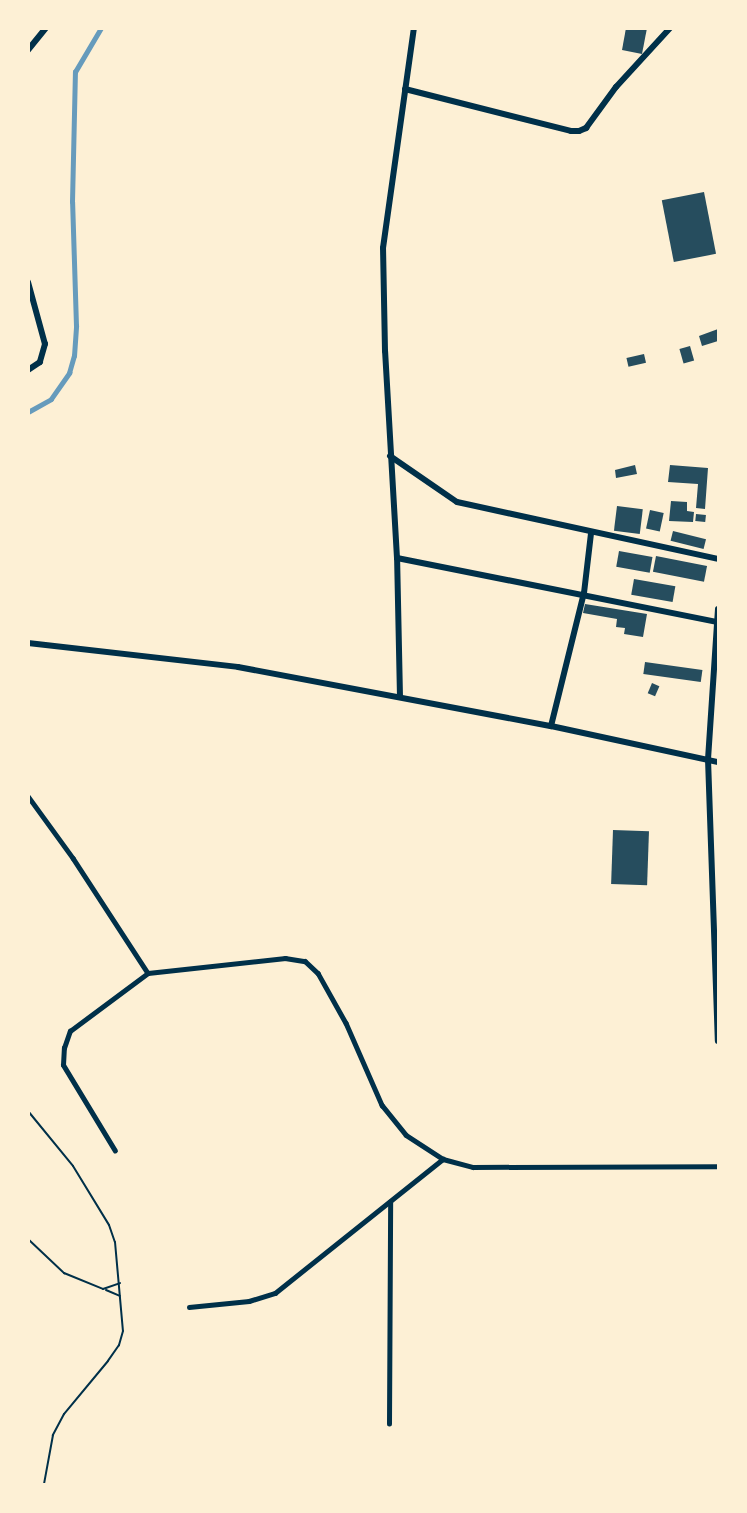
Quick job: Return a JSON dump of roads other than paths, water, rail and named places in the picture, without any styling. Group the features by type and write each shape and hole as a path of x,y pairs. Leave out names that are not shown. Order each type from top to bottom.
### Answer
{"street":[{"path":"28,50 46,28"},
{"path":"400,697 397,558 390,456 382,248 414,28"},
{"path":"405,89 571,131 579,131 586,128 616,87 670,28"},
{"path":"28,41 36,39"},
{"path":"28,282 45,344 40,362 28,370"},
{"path":"390,456 457,502 718,559"},
{"path":"551,726 584,594 591,533"},
{"path":"397,558 718,622"},
{"path":"718,609 708,759 718,987 718,1041"},
{"path":"28,643 238,667 551,726 718,762"}],"lane":[{"path":"28,796 148,973"},
{"path":"115,1151 63,1065 64,1048 70,1030 148,973 285,958 305,961 318,973 346,1023 382,1105 405,1135 443,1159 473,1167 718,1166"},
{"path":"189,1307 249,1301 275,1293 443,1159"},
{"path":"389,1424 390,1202"}],"waterway":[{"path":"28,412 51,399 69,373 74,356 76,326 72,202 75,72 101,28"}]}
